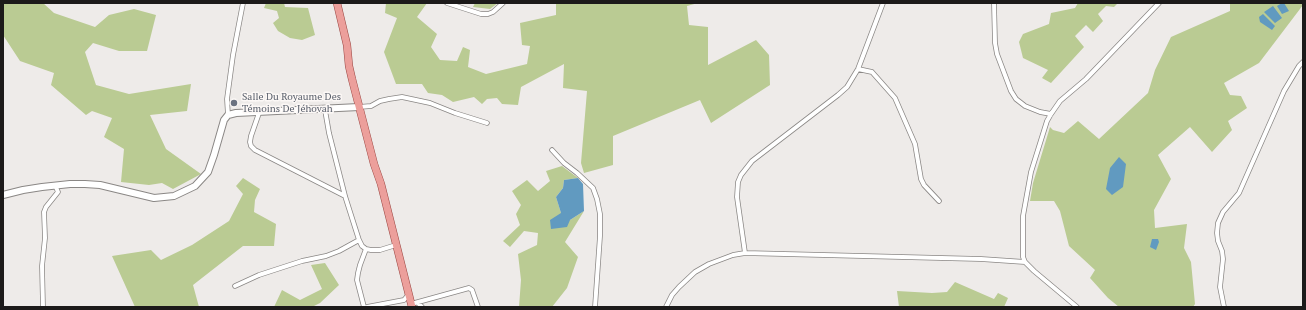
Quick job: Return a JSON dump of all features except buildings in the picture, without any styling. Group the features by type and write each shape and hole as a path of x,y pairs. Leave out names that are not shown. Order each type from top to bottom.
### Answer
{"main road":[{"path":"338,3 347,45 352,79 409,294 414,305"},
{"path":"3,195 55,185 77,184 100,185 154,198 174,196 194,186 208,172 224,120 228,115 360,107"}],"street":[{"path":"228,115 227,99 233,55 243,3"},
{"path":"447,3 480,14 488,14 493,12 503,3"},
{"path":"745,253 737,197 738,182 741,175 752,161 838,95 852,80 858,69 883,3"},
{"path":"994,3 995,42 997,54 1011,91 1016,99 1025,106 1040,112 1051,114"},
{"path":"1077,307 1034,271 1025,262 1023,257 1023,216 1025,200 1032,172 1047,121 1060,101 1086,79 1159,3"},
{"path":"1224,307 1220,287 1223,259 1217,233 1218,223 1223,212 1239,193 1284,91 1303,62"},
{"path":"858,69 872,72 895,98 915,144 921,179 924,185 939,201"},
{"path":"360,107 371,106 380,101 402,97 430,103 454,113 487,123"},
{"path":"325,110 329,133 345,196 362,246 366,249 380,250 396,245"},
{"path":"259,113 250,142 251,146 255,150 345,196"},
{"path":"552,150 564,163 590,184 597,199 600,214 600,236 595,307"},
{"path":"43,307 42,266 45,238 44,212 46,207 58,192 55,185"},
{"path":"235,286 302,261 326,256 359,240"},
{"path":"364,307 357,280 360,265 366,249"},
{"path":"666,307 678,287 695,272 708,264 733,255 745,253 981,259 1025,262"},
{"path":"414,305 469,288 472,290 478,307"},
{"path":"367,307 404,300 409,294"},
{"path":"414,305 422,307"}],"green space":[{"path":"3,3 43,3 54,13 95,27 109,15 134,9 156,15 147,51 119,51 93,43 85,52 96,85 129,94 191,84 187,111 150,115 166,149 201,174 173,189 162,183 149,185 121,182 124,149 104,137 112,118 92,111 86,115 51,85 54,73 20,61 3,35"},
{"path":"266,3 284,3 285,7 308,8 315,35 302,40 290,38 278,31 273,23 279,18 277,11 264,8"},
{"path":"386,3 427,3 417,17 437,34 431,47 440,60 457,61 463,47 470,50 468,67 486,74 527,64 530,46 522,45 520,23 556,15 556,3 698,3 687,6 689,25 708,27 708,65 756,40 769,55 770,85 711,123 700,100 613,136 613,165 584,173 581,163 587,91 563,88 564,64 521,87 518,105 502,104 497,98 487,99 482,104 474,97 453,102 442,95 428,93 422,84 396,84 384,52 397,18 385,13"},
{"path":"475,3 498,3 490,9 473,7"},
{"path":"1078,3 1118,3 1114,7 1106,6 1098,14 1103,21 1093,32 1086,25 1075,36 1084,47 1051,83 1042,78 1048,70 1023,58 1019,42 1023,34 1049,24 1051,13 1075,8"},
{"path":"1230,3 1303,3 1303,5 1259,63 1224,83 1230,95 1241,96 1247,108 1228,121 1232,130 1212,152 1190,127 1158,155 1171,179 1154,210 1155,228 1187,224 1184,248 1191,262 1195,304 1193,307 1119,307 1108,298 1090,278 1095,270 1069,246 1060,211 1054,201 1030,201 1033,183 1050,127 1053,130 1064,133 1078,121 1099,139 1148,93 1155,70 1171,37 1230,11"},
{"path":"562,166 578,178 564,180 563,188 556,197 561,213 570,220 584,211 565,242 578,257 567,288 552,307 519,307 521,280 518,254 537,245 538,233 524,231 510,247 503,241 520,225 516,214 521,205 512,191 527,180 538,191 550,181 546,171"},
{"path":"243,178 260,189 255,200 254,212 276,224 274,246 243,246 193,285 199,307 135,307 112,256 151,250 161,260 192,245 229,221 243,194 236,186"},
{"path":"325,263 339,285 320,303 312,307 274,307 282,290 300,300 322,289 311,265"},
{"path":"955,282 994,299 998,293 1008,298 1004,307 899,307 897,291 932,293 947,292"}],"water":[{"path":"1284,3 1289,11 1282,14 1277,6"},
{"path":"1273,6 1282,18 1275,23 1264,12"},
{"path":"1263,14 1275,26 1272,30 1260,22 1259,17"},
{"path":"1119,157 1126,164 1123,187 1112,195 1106,189 1110,168"},
{"path":"578,178 583,184 584,211 570,220 567,227 551,229 550,220 561,213 556,197 563,188 564,180"},
{"path":"1152,239 1158,239 1159,242 1156,250 1150,247"}],"place":[{"name":"Salle Du Royaume Des Témoins De Jéhovah","path":"234,103"}]}
